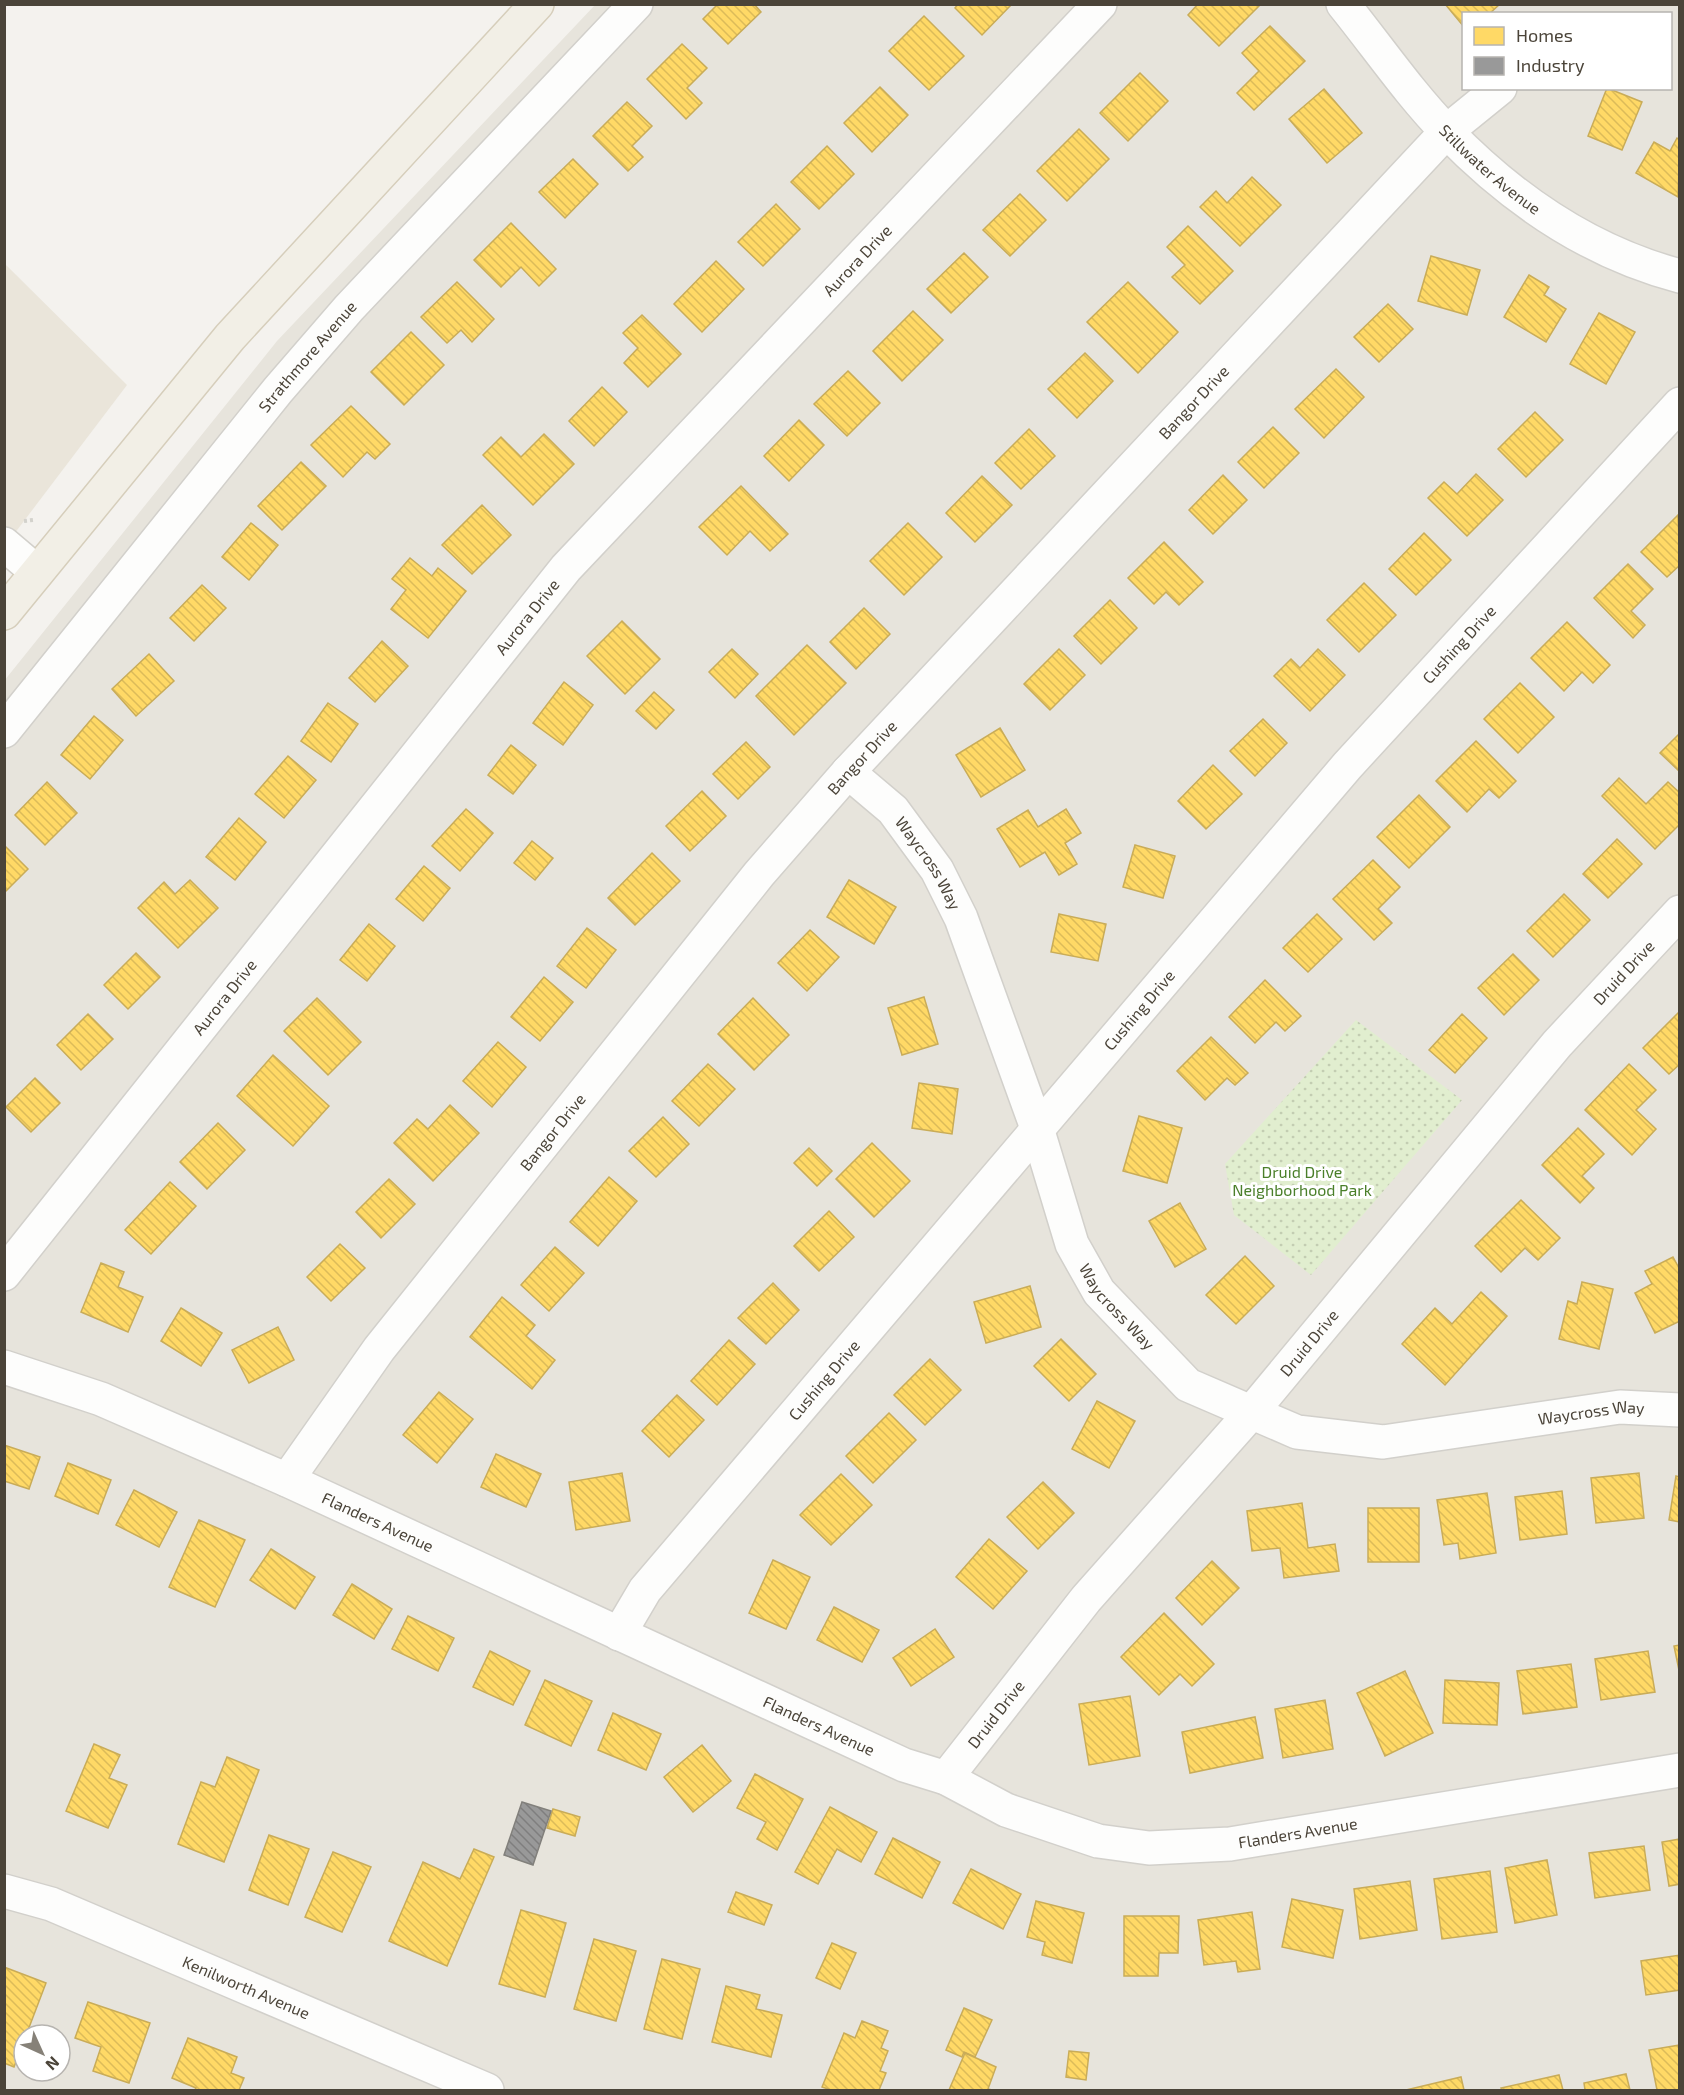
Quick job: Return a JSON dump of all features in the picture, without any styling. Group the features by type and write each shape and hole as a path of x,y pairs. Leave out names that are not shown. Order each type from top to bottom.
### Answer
{"main road":[{"path":"4,613 230,337 537,4"}],"street":[{"name":"Strathmore Avenue","path":"4,731 278,390 348,308 636,4"},
{"name":"Aurora Drive","path":"4,1274 566,568 1100,4"},
{"name":"Stillwater Avenue","path":"1343,4 1447,131 1531,208 1583,239 1648,268 1680,276"},
{"name":"Bangor Drive","path":"287,1480 379,1349 759,874 848,772 1447,131 1498,90"},
{"name":"Cushing Drive","path":"619,1634 645,1590 1347,766 1680,404"},
{"path":"4,544 37,572"},
{"name":"Waycross Way","path":"848,772 893,810 937,870 961,918 1037,1128 1072,1244 1100,1292 1188,1385 1250,1414 1297,1432 1383,1442 1620,1407 1680,1410"},
{"name":"Druid Drive","path":"946,1778 1086,1599 1250,1414 1557,1044 1680,912"},
{"name":"Flanders Avenue","path":"4,1366 100,1399 287,1480 904,1765 946,1778 1006,1810 1098,1841 1149,1848 1230,1844 1680,1770"},
{"name":"Kenilworth Avenue","path":"4,1891 51,1904 487,2091"}],"shaded area":[{"path":"595,5 1679,5 1679,2090 5,2090 4,681 277,341"},
{"path":"4,263 127,385 5,546 4,546"}],"green space":[{"name":"Druid Drive Neighborhood Park","path":"1356,1020 1462,1100 1311,1275 1234,1215 1225,1164"}],"building: Homes":[{"path":"718,4 754,4 761,12 728,44 703,19"},
{"path":"958,4 1012,4 982,35 955,8"},
{"path":"1198,4 1260,5 1219,46 1188,15"},
{"path":"1445,4 1500,4 1491,12 1462,12 1462,25"},
{"path":"924,16 964,56 929,90 889,51"},
{"path":"1270,26 1305,61 1254,110 1237,93 1259,71 1242,53"},
{"path":"682,44 707,68 687,88 702,103 686,119 647,79"},
{"path":"1140,73 1168,101 1128,141 1100,113"},
{"path":"880,87 908,115 872,152 844,123"},
{"path":"1324,89 1362,133 1327,163 1289,119"},
{"path":"1606,90 1612,90 1642,102 1622,150 1588,136"},
{"path":"627,102 652,126 632,146 643,157 628,171 593,136"},
{"path":"1079,129 1109,159 1067,201 1037,171"},
{"path":"1677,138 1680,140 1678,197 1636,173 1654,142 1670,151"},
{"path":"827,146 854,174 819,209 791,182"},
{"path":"573,159 598,184 565,218 539,192"},
{"path":"1252,177 1281,205 1240,246 1200,207 1216,191 1227,203"},
{"path":"1020,194 1046,220 1010,256 983,230"},
{"path":"776,204 800,229 763,266 738,242"},
{"path":"511,223 556,269 539,286 521,267 501,287 474,260"},
{"path":"1188,226 1233,271 1200,304 1172,277 1185,265 1167,247"},
{"path":"964,253 988,277 951,313 927,289"},
{"path":"1431,256 1480,270 1467,315 1418,301"},
{"path":"716,261 744,289 702,332 674,304"},
{"path":"1529,275 1549,287 1544,295 1566,309 1546,342 1504,317"},
{"path":"457,282 494,319 472,342 461,330 447,343 421,317"},
{"path":"1128,282 1178,332 1138,373 1087,322"},
{"path":"1388,304 1413,329 1379,362 1354,337"},
{"path":"913,311 943,340 902,381 873,351"},
{"path":"1599,313 1635,332 1606,384 1570,364"},
{"path":"642,315 681,354 648,387 624,363 638,348 623,333"},
{"path":"411,332 444,365 404,405 371,372"},
{"path":"1085,353 1113,381 1077,418 1048,389"},
{"path":"1336,369 1364,397 1324,438 1295,409"},
{"path":"848,371 880,403 847,436 814,404"},
{"path":"602,387 627,412 594,446 569,421"},
{"path":"351,406 390,444 375,459 367,452 343,477 311,445"},
{"path":"1535,412 1563,440 1526,477 1498,449"},
{"path":"799,420 824,445 789,481 764,456"},
{"path":"1273,427 1299,453 1264,488 1238,462"},
{"path":"1029,429 1055,456 1021,489 995,463"},
{"path":"544,434 574,464 533,505 483,455 501,437 521,457"},
{"path":"301,462 326,486 282,530 258,506"},
{"path":"1476,474 1503,500 1467,536 1428,498 1444,482 1457,494"},
{"path":"1223,475 1247,500 1213,534 1189,510"},
{"path":"982,476 1012,505 975,542 946,513"},
{"path":"741,486 788,534 770,551 750,531 727,555 699,527"},
{"path":"482,505 511,535 472,574 442,545"},
{"path":"1678,515 1680,565 1667,577 1641,552"},
{"path":"251,523 278,545 249,580 222,557"},
{"path":"908,523 942,557 904,595 870,561"},
{"path":"1424,533 1451,560 1416,595 1389,569"},
{"path":"1164,542 1203,582 1179,605 1166,592 1154,604 1128,578"},
{"path":"410,558 432,576 438,568 466,591 428,638 391,609 406,590 392,579"},
{"path":"1628,564 1653,589 1631,611 1645,625 1633,638 1594,598"},
{"path":"1364,583 1396,615 1359,652 1327,620"},
{"path":"202,585 226,608 194,641 170,618"},
{"path":"1110,600 1137,628 1101,664 1074,636"},
{"path":"864,608 890,634 856,669 830,642"},
{"path":"622,621 660,659 625,694 587,656"},
{"path":"1567,622 1610,665 1593,683 1582,672 1564,691 1531,658"},
{"path":"382,641 408,666 375,702 349,678"},
{"path":"807,645 846,683 794,735 756,696"},
{"path":"732,649 758,674 735,698 709,672"},
{"path":"1059,649 1085,675 1050,710 1024,684"},
{"path":"1318,649 1345,675 1310,711 1274,676 1291,659 1300,668"},
{"path":"149,654 174,681 136,716 112,689"},
{"path":"564,682 593,705 563,745 533,723"},
{"path":"1520,683 1554,717 1518,753 1484,719"},
{"path":"654,692 674,710 656,729 636,711"},
{"path":"328,703 358,724 331,762 301,741"},
{"path":"94,716 123,740 90,779 61,755"},
{"path":"1263,719 1287,743 1255,776 1230,751"},
{"path":"1000,728 1025,770 981,797 956,755"},
{"path":"1680,733 1680,769 1678,770 1660,753"},
{"path":"1476,741 1516,781 1499,798 1489,789 1467,812 1436,781"},
{"path":"746,742 770,767 738,799 713,774"},
{"path":"511,745 536,765 513,794 488,775"},
{"path":"288,756 316,780 284,818 255,794"},
{"path":"1213,765 1242,794 1206,829 1178,801"},
{"path":"1619,778 1646,804 1668,782 1680,793 1680,824 1655,849 1602,796"},
{"path":"47,782 77,813 45,845 15,815"},
{"path":"702,791 726,816 690,851 666,826"},
{"path":"1419,795 1450,827 1409,868 1377,837"},
{"path":"466,809 493,833 460,871 432,846"},
{"path":"1066,809 1081,833 1065,843 1077,864 1059,875 1045,852 1020,867 997,829 1028,810 1038,827"},
{"path":"239,818 266,842 235,880 206,857"},
{"path":"1617,839 1642,864 1608,898 1583,874"},
{"path":"532,841 553,858 535,880 514,863"},
{"path":"4,845 28,869 4,893"},
{"path":"1135,845 1175,856 1163,898 1123,887"},
{"path":"652,853 680,881 635,925 608,898"},
{"path":"1373,860 1400,887 1378,909 1392,923 1374,940 1333,899"},
{"path":"424,866 450,888 423,921 396,899"},
{"path":"190,880 218,908 178,948 138,908 164,882 175,894"},
{"path":"849,880 896,907 874,944 827,917"},
{"path":"1564,894 1590,920 1553,957 1527,931"},
{"path":"1059,914 1106,924 1098,961 1051,952"},
{"path":"1317,914 1342,939 1308,972 1283,948"},
{"path":"369,924 395,946 367,981 340,960"},
{"path":"587,928 616,950 586,988 557,966"},
{"path":"810,930 839,957 807,991 778,963"},
{"path":"136,953 160,977 128,1009 104,985"},
{"path":"1513,954 1539,980 1504,1015 1478,988"},
{"path":"544,977 573,1002 540,1041 511,1017"},
{"path":"1265,980 1301,1016 1285,1031 1276,1022 1255,1043 1229,1017"},
{"path":"924,997 938,1044 902,1055 888,1008"},
{"path":"317,998 361,1042 328,1075 284,1031"},
{"path":"753,998 789,1035 754,1070 718,1034"},
{"path":"1680,1011 1680,1064 1669,1074 1643,1048"},
{"path":"88,1014 113,1039 81,1070 57,1045"},
{"path":"1462,1014 1487,1038 1455,1073 1429,1050"},
{"path":"1211,1037 1248,1073 1235,1085 1227,1078 1205,1100 1177,1071"},
{"path":"498,1042 526,1067 492,1107 463,1081"},
{"path":"273,1055 329,1106 293,1146 237,1096"},
{"path":"708,1064 735,1089 699,1126 672,1101"},
{"path":"1629,1064 1656,1090 1636,1110 1656,1129 1632,1155 1585,1110"},
{"path":"35,1078 60,1103 31,1132 6,1107"},
{"path":"919,1083 958,1089 952,1134 912,1128"},
{"path":"450,1105 479,1133 433,1181 394,1143 417,1119 428,1129"},
{"path":"1139,1116 1182,1128 1167,1183 1123,1171"},
{"path":"663,1117 689,1144 656,1177 629,1151"},
{"path":"218,1123 245,1150 207,1189 180,1162"},
{"path":"1578,1128 1604,1154 1582,1176 1594,1188 1580,1203 1542,1165"},
{"path":"872,1143 910,1181 874,1217 836,1179"},
{"path":"809,1148 832,1171 817,1186 794,1163"},
{"path":"609,1177 637,1201 598,1246 570,1222"},
{"path":"389,1179 415,1204 381,1238 356,1212"},
{"path":"170,1182 196,1206 151,1254 125,1230"},
{"path":"1521,1200 1560,1238 1538,1260 1525,1248 1501,1272 1475,1246"},
{"path":"1180,1203 1206,1249 1175,1267 1149,1221"},
{"path":"829,1211 854,1237 819,1271 794,1246"},
{"path":"340,1244 365,1268 331,1301 307,1277"},
{"path":"555,1247 584,1273 549,1311 521,1285"},
{"path":"1245,1256 1274,1286 1236,1324 1206,1295"},
{"path":"1673,1257 1680,1270 1680,1321 1655,1333 1635,1293 1652,1284 1645,1271"},
{"path":"101,1263 124,1272 118,1287 143,1297 128,1332 81,1312"},
{"path":"1582,1282 1613,1289 1599,1349 1559,1339 1568,1301 1577,1304"},
{"path":"773,1283 799,1310 766,1344 738,1318"},
{"path":"1030,1286 1041,1327 986,1343 974,1302"},
{"path":"1481,1292 1507,1316 1445,1385 1402,1344 1435,1308 1452,1324"},
{"path":"502,1297 535,1325 526,1336 555,1360 532,1389 470,1337"},
{"path":"181,1308 222,1333 201,1366 161,1341"},
{"path":"278,1327 294,1360 249,1383 232,1350"},
{"path":"1061,1339 1096,1374 1069,1401 1034,1366"},
{"path":"729,1340 755,1364 717,1405 691,1381"},
{"path":"930,1359 961,1390 925,1425 894,1395"},
{"path":"439,1392 473,1419 437,1463 403,1435"},
{"path":"677,1395 704,1420 669,1457 642,1431"},
{"path":"1097,1401 1135,1421 1109,1468 1072,1449"},
{"path":"889,1413 916,1440 873,1483 846,1456"},
{"path":"4,1445 40,1457 29,1489 4,1481"},
{"path":"496,1454 541,1474 526,1507 481,1487"},
{"path":"68,1463 111,1480 98,1514 55,1496"},
{"path":"622,1473 630,1521 576,1530 569,1482"},
{"path":"1639,1473 1644,1518 1596,1523 1591,1478"},
{"path":"841,1474 872,1505 831,1545 800,1515"},
{"path":"1676,1476 1680,1477 1680,1522 1669,1520"},
{"path":"1043,1482 1074,1513 1038,1549 1007,1517"},
{"path":"134,1490 177,1512 159,1547 116,1525"},
{"path":"1562,1491 1567,1534 1520,1540 1515,1497"},
{"path":"1487,1493 1496,1553 1460,1559 1458,1543 1444,1545 1437,1500"},
{"path":"1302,1503 1308,1548 1335,1544 1339,1571 1284,1578 1280,1548 1252,1551 1247,1511"},
{"path":"1368,1508 1419,1508 1419,1562 1368,1562"},
{"path":"199,1520 245,1540 215,1607 169,1587"},
{"path":"989,1539 1027,1571 993,1609 956,1577"},
{"path":"271,1549 315,1577 295,1609 250,1580"},
{"path":"773,1560 810,1577 786,1629 749,1613"},
{"path":"1212,1561 1239,1588 1202,1625 1176,1598"},
{"path":"352,1584 392,1609 374,1639 333,1615"},
{"path":"834,1607 879,1630 862,1662 817,1640"},
{"path":"1164,1613 1214,1664 1192,1686 1180,1674 1159,1695 1121,1657"},
{"path":"408,1616 454,1638 438,1671 392,1649"},
{"path":"935,1629 954,1657 911,1686 893,1658"},
{"path":"1680,1645 1680,1675 1674,1646"},
{"path":"490,1651 530,1671 513,1705 473,1687"},
{"path":"1648,1651 1655,1692 1601,1700 1595,1659"},
{"path":"1571,1664 1577,1707 1523,1714 1517,1671"},
{"path":"1405,1671 1433,1733 1385,1756 1357,1693"},
{"path":"545,1680 592,1701 571,1746 525,1725"},
{"path":"1445,1680 1499,1683 1497,1725 1443,1723"},
{"path":"1130,1696 1140,1756 1089,1765 1079,1704"},
{"path":"1325,1700 1333,1749 1283,1758 1275,1709"},
{"path":"613,1713 661,1734 646,1770 598,1750"},
{"path":"1255,1717 1263,1758 1190,1773 1182,1732"},
{"path":"94,1744 120,1755 109,1778 127,1785 108,1828 66,1811"},
{"path":"702,1745 731,1781 693,1812 664,1777"},
{"path":"227,1757 259,1770 224,1862 178,1844 201,1782 215,1787"},
{"path":"755,1774 803,1799 777,1850 757,1839 766,1822 737,1808"},
{"path":"830,1807 877,1832 861,1862 837,1849 818,1884 795,1872"},
{"path":"553,1809 580,1817 575,1836 547,1828"},
{"path":"269,1835 309,1849 288,1905 249,1890"},
{"path":"893,1838 940,1862 922,1898 875,1874"},
{"path":"1680,1839 1680,1884 1669,1886 1662,1842"},
{"path":"1644,1846 1650,1890 1595,1898 1589,1853"},
{"path":"474,1849 494,1857 447,1966 389,1941 423,1862 460,1879"},
{"path":"333,1852 371,1867 342,1932 305,1917"},
{"path":"1547,1860 1557,1915 1515,1923 1505,1868"},
{"path":"971,1869 1021,1894 1003,1929 953,1903"},
{"path":"1490,1871 1497,1932 1442,1939 1434,1879"},
{"path":"1410,1881 1417,1930 1360,1939 1354,1889"},
{"path":"736,1892 772,1905 764,1925 728,1912"},
{"path":"1292,1899 1343,1910 1333,1958 1282,1947"},
{"path":"1036,1901 1084,1913 1072,1963 1042,1955 1045,1942 1027,1937"},
{"path":"521,1910 566,1923 545,1997 499,1984"},
{"path":"1252,1912 1260,1969 1238,1972 1236,1961 1204,1965 1198,1920"},
{"path":"1124,1916 1179,1916 1178,1953 1159,1953 1158,1976 1124,1976"},
{"path":"594,1939 636,1951 616,2021 574,2009"},
{"path":"832,1943 856,1953 840,1989 816,1978"},
{"path":"1680,1955 1680,1990 1646,1995 1641,1961"},
{"path":"662,1959 700,1969 682,2039 644,2029"},
{"path":"4,1967 46,1983 31,2023 12,2023 12,2066 4,2063"},
{"path":"726,1986 760,1995 756,2009 782,2015 771,2057 712,2042"},
{"path":"88,2002 150,2023 129,2083 93,2071 101,2047 75,2038"},
{"path":"964,2008 992,2020 975,2057 964,2052 962,2057 946,2050"},
{"path":"862,2021 888,2031 881,2048 888,2051 880,2071 886,2073 879,2090 831,2090 822,2087 844,2033 855,2038"},
{"path":"188,2038 237,2057 231,2073 244,2078 239,2090 195,2090 196,2088 172,2078"},
{"path":"1680,2045 1680,2090 1657,2090 1649,2050"},
{"path":"1069,2051 1089,2053 1086,2080 1066,2077"},
{"path":"965,2053 996,2067 988,2089 992,2090 949,2090"},
{"path":"1626,2074 1630,2090 1585,2090 1584,2083"},
{"path":"1559,2075 1563,2090 1502,2090 1501,2088"},
{"path":"1461,2077 1464,2090 1406,2090"}],"building: Industry":[{"path":"522,1802 551,1811 533,1865 504,1855"}]}
